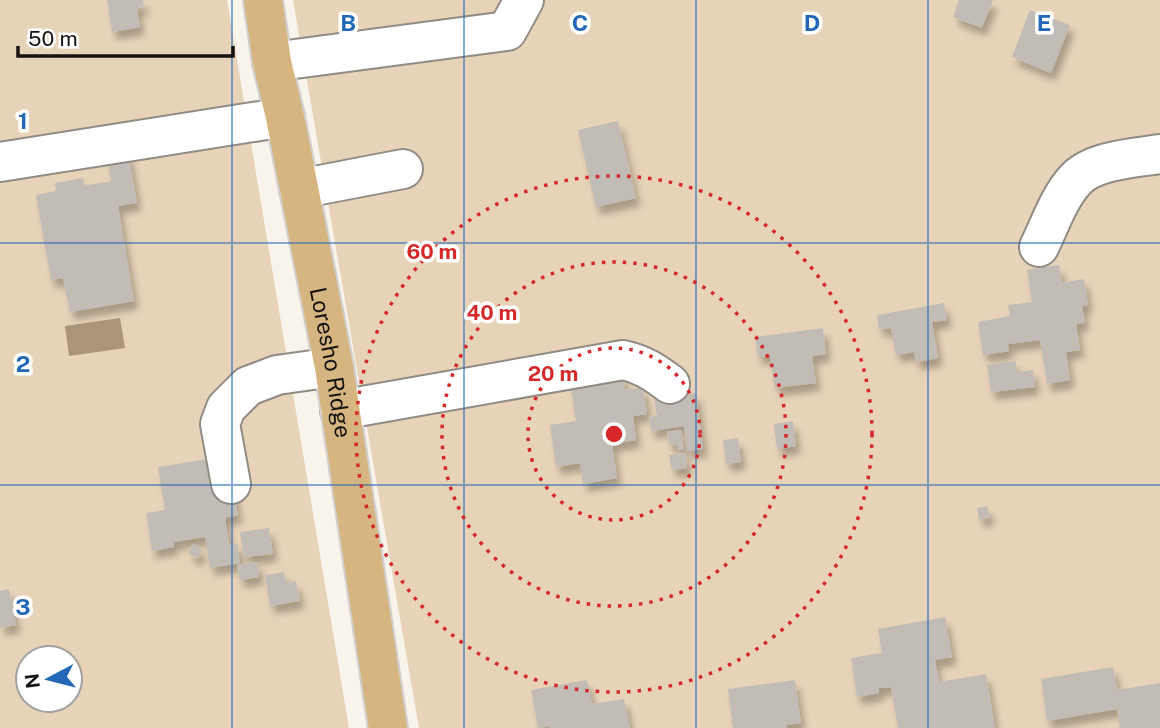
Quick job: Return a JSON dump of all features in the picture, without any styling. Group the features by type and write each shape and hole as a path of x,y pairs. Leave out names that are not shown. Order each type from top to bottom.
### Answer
{"main road":[{"name":"Loresho Ridge","path":"263,0 272,62 345,430 388,728"}],"street":[{"path":"272,62 508,31 524,0"},
{"path":"0,162 285,117"},
{"path":"1040,247 1063,198 1077,178 1091,169 1114,161 1160,154"},
{"path":"299,189 403,169"},
{"path":"340,410 623,360 637,363 670,383"},
{"path":"231,484 220,424 226,408 248,386 277,375 334,368"}],"shaded area":[{"path":"0,0 227,0 349,728 0,728"},
{"path":"293,0 1160,0 1160,728 419,728"},
{"path":"120,318 125,348 69,356 65,326"}],"building":[{"path":"107,0 143,0 144,7 137,8 140,27 112,32"},
{"path":"959,0 993,0 982,28 953,17"},
{"path":"1030,10 1070,25 1051,73 1012,57"},
{"path":"618,121 636,198 596,207 578,130"},
{"path":"128,153 137,203 118,206 134,301 70,312 63,278 51,280 36,195 56,191 55,183 83,178 84,186 111,181 107,157"},
{"path":"1059,265 1062,283 1084,279 1088,305 1082,306 1085,323 1076,324 1080,350 1066,352 1070,380 1047,384 1040,340 1008,344 1009,351 983,355 978,322 1010,316 1008,305 1032,302 1027,270"},
{"path":"944,303 947,320 932,322 938,358 916,362 914,352 896,355 891,328 879,329 877,315"},
{"path":"823,328 826,354 812,356 816,383 775,388 770,356 758,357 755,337"},
{"path":"1016,361 1017,372 1033,370 1035,387 991,392 987,365"},
{"path":"623,374 625,390 643,387 647,414 633,416 636,440 612,444 617,478 583,484 580,463 556,467 550,425 576,421 570,382"},
{"path":"696,393 703,449 687,451 684,426 651,431 649,417 657,416 654,397"},
{"path":"793,421 796,446 777,449 774,424"},
{"path":"681,430 684,450 678,450 677,444 669,445 667,432"},
{"path":"738,438 741,462 726,464 723,440"},
{"path":"685,453 687,468 672,470 669,455"},
{"path":"208,459 213,495 234,492 238,515 225,518 229,545 237,543 240,563 210,568 205,537 173,542 174,547 152,551 146,513 165,510 158,467"},
{"path":"987,506 990,517 979,520 977,508"},
{"path":"269,528 273,554 244,557 240,532"},
{"path":"193,544 202,550 197,559 188,553"},
{"path":"257,562 259,577 240,580 237,565"},
{"path":"284,572 286,583 296,581 300,601 270,606 265,575"},
{"path":"9,589 16,625 0,628 0,591"},
{"path":"945,617 952,657 935,660 939,682 986,674 995,728 898,728 891,687 879,688 879,693 857,697 851,658 882,653 878,629"},
{"path":"1113,667 1117,690 1160,683 1160,728 1120,728 1117,709 1047,721 1041,679"},
{"path":"587,680 592,704 624,699 630,728 538,728 531,690"},
{"path":"795,680 801,723 787,725 787,728 733,728 728,689"}]}
